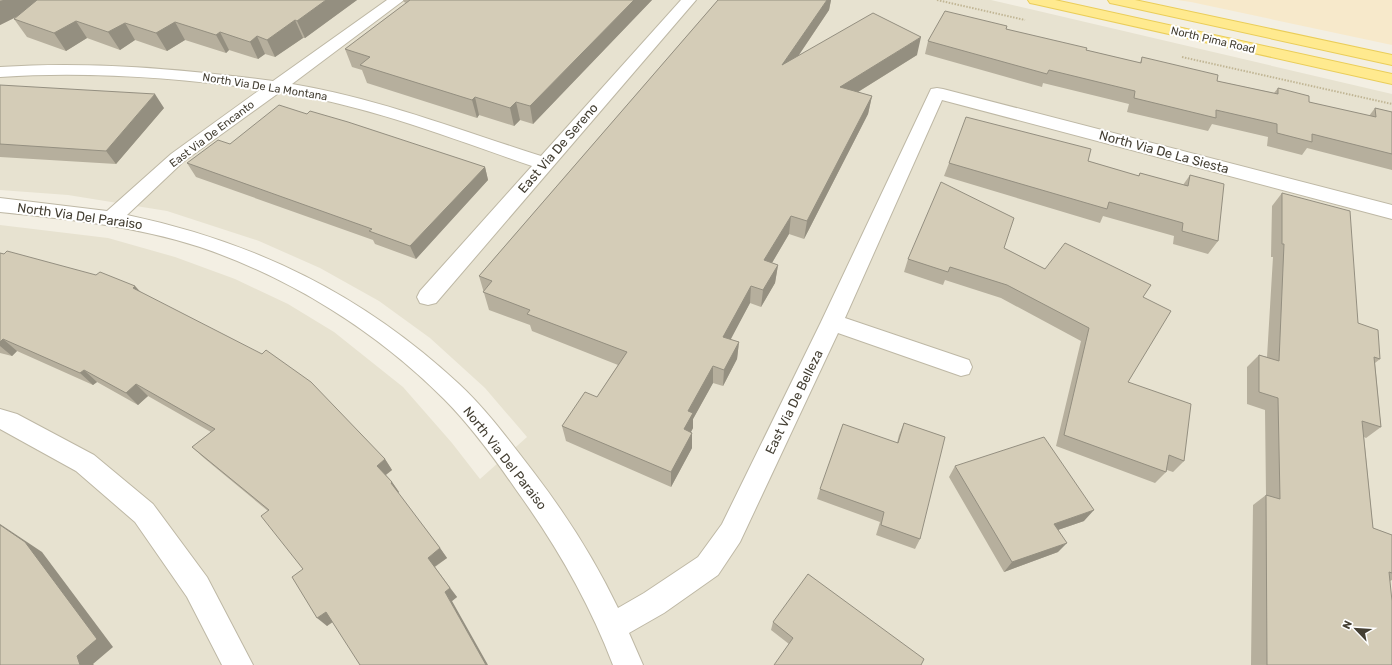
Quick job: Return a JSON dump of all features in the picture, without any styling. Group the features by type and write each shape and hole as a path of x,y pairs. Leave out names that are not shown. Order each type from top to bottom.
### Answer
{"main road":[{"name":"North Pima Road","path":"1035,0 1392,79"},
{"path":"1068,0 1121,11 1132,8 1136,4"},
{"name":"North Pima Road","path":"1116,0 1392,60"}],"street":[{"name":"East Via De Encanto","path":"111,218 177,158 396,0"},
{"name":"East Via De Sereno","path":"428,296 689,0"},
{"name":"North Via De La Montana","path":"0,72 30,69 138,70 278,86 324,95 406,118 545,164"},
{"name":"North Via De La Siesta","path":"937,93 1392,212"},
{"name":"East Via De Belleza","path":"613,626 654,602 708,566 731,533 832,322 937,93"},
{"name":"North Via Del Paraiso","path":"0,206 58,210 111,218 166,230 221,247 280,271 316,289 353,311 406,351 452,393 494,439 554,521 613,626"},
{"path":"832,322 960,367"},
{"path":"0,419 8,421 85,463 144,513 197,587 238,665"},
{"path":"613,626 628,665"}],"shaded area":[{"path":"0,0 991,0 1392,94 1392,665 0,665 0,225 108,238 175,257 235,279 288,304 334,332 403,387 452,443 480,479 527,437 485,388 430,338 379,301 320,268 259,241 167,211 68,195 0,190"},
{"path":"1177,0 1392,0 1392,45 1191,2"}],"building":[{"path":"37,0 326,0 267,40 257,36 250,42 220,32 216,35 175,22 156,33 125,23 108,32 76,21 54,33 14,19"},
{"path":"410,0 634,0 530,106 516,102 510,108 475,97 472,100 360,65 370,57 345,49"},
{"path":"718,0 827,0 782,65 873,13 921,37 840,87 872,96 807,221 791,216 764,260 778,265 763,290 751,286 723,337 739,342 724,370 713,366 688,411 693,413 684,429 692,433 671,472 562,426 585,392 597,397 627,352 527,314 530,310 483,292 492,281 479,276"},
{"path":"945,11 1007,26 1006,29 1087,48 1086,50 1141,63 1142,57 1218,75 1217,81 1278,94 1278,88 1309,96 1309,102 1376,117 1375,108 1392,112 1392,154 1312,134 1312,142 1277,133 1277,124 1216,110 1216,118 1134,98 1135,91 1049,70 1047,74 928,41"},
{"path":"0,85 155,94 106,151 0,144"},
{"path":"279,105 307,114 310,111 348,122 485,167 410,246 369,231 372,229 187,163 218,140 230,144"},
{"path":"966,117 1091,149 1088,161 1139,176 1140,173 1188,186 1190,175 1224,184 1218,241 1182,231 1183,223 1109,202 1107,209 949,163"},
{"path":"941,182 1014,218 1004,248 1045,269 1065,243 1151,285 1143,297 1171,311 1128,382 1191,404 1184,461 1169,455 1166,472 1064,435 1089,328 1007,285 950,267 948,272 908,259"},
{"path":"1282,193 1350,211 1358,323 1378,330 1380,359 1374,357 1381,427 1362,421 1373,528 1392,535 1392,573 1389,572 1392,601 1392,665 1267,665 1266,495 1280,499 1278,398 1259,392 1259,355 1279,361 1284,244 1282,244"},
{"path":"7,251 96,275 100,272 135,286 133,288 262,354 266,350 311,382 385,459 377,466 392,482 391,483 440,548 428,558 450,588 445,592 486,665 360,665 326,612 317,618 292,577 303,569 261,516 269,510 192,447 215,429 136,384 126,393 84,370 80,373 3,339 0,342 0,253 4,254"},
{"path":"904,423 945,437 920,539 881,525 884,512 820,489 843,424 898,443"},
{"path":"1044,437 1094,510 1054,524 1067,543 1012,562 955,466"},
{"path":"0,525 25,542 97,639 77,656 80,665 0,665"},
{"path":"808,574 924,659 921,665 774,665 793,638 773,622"}]}
